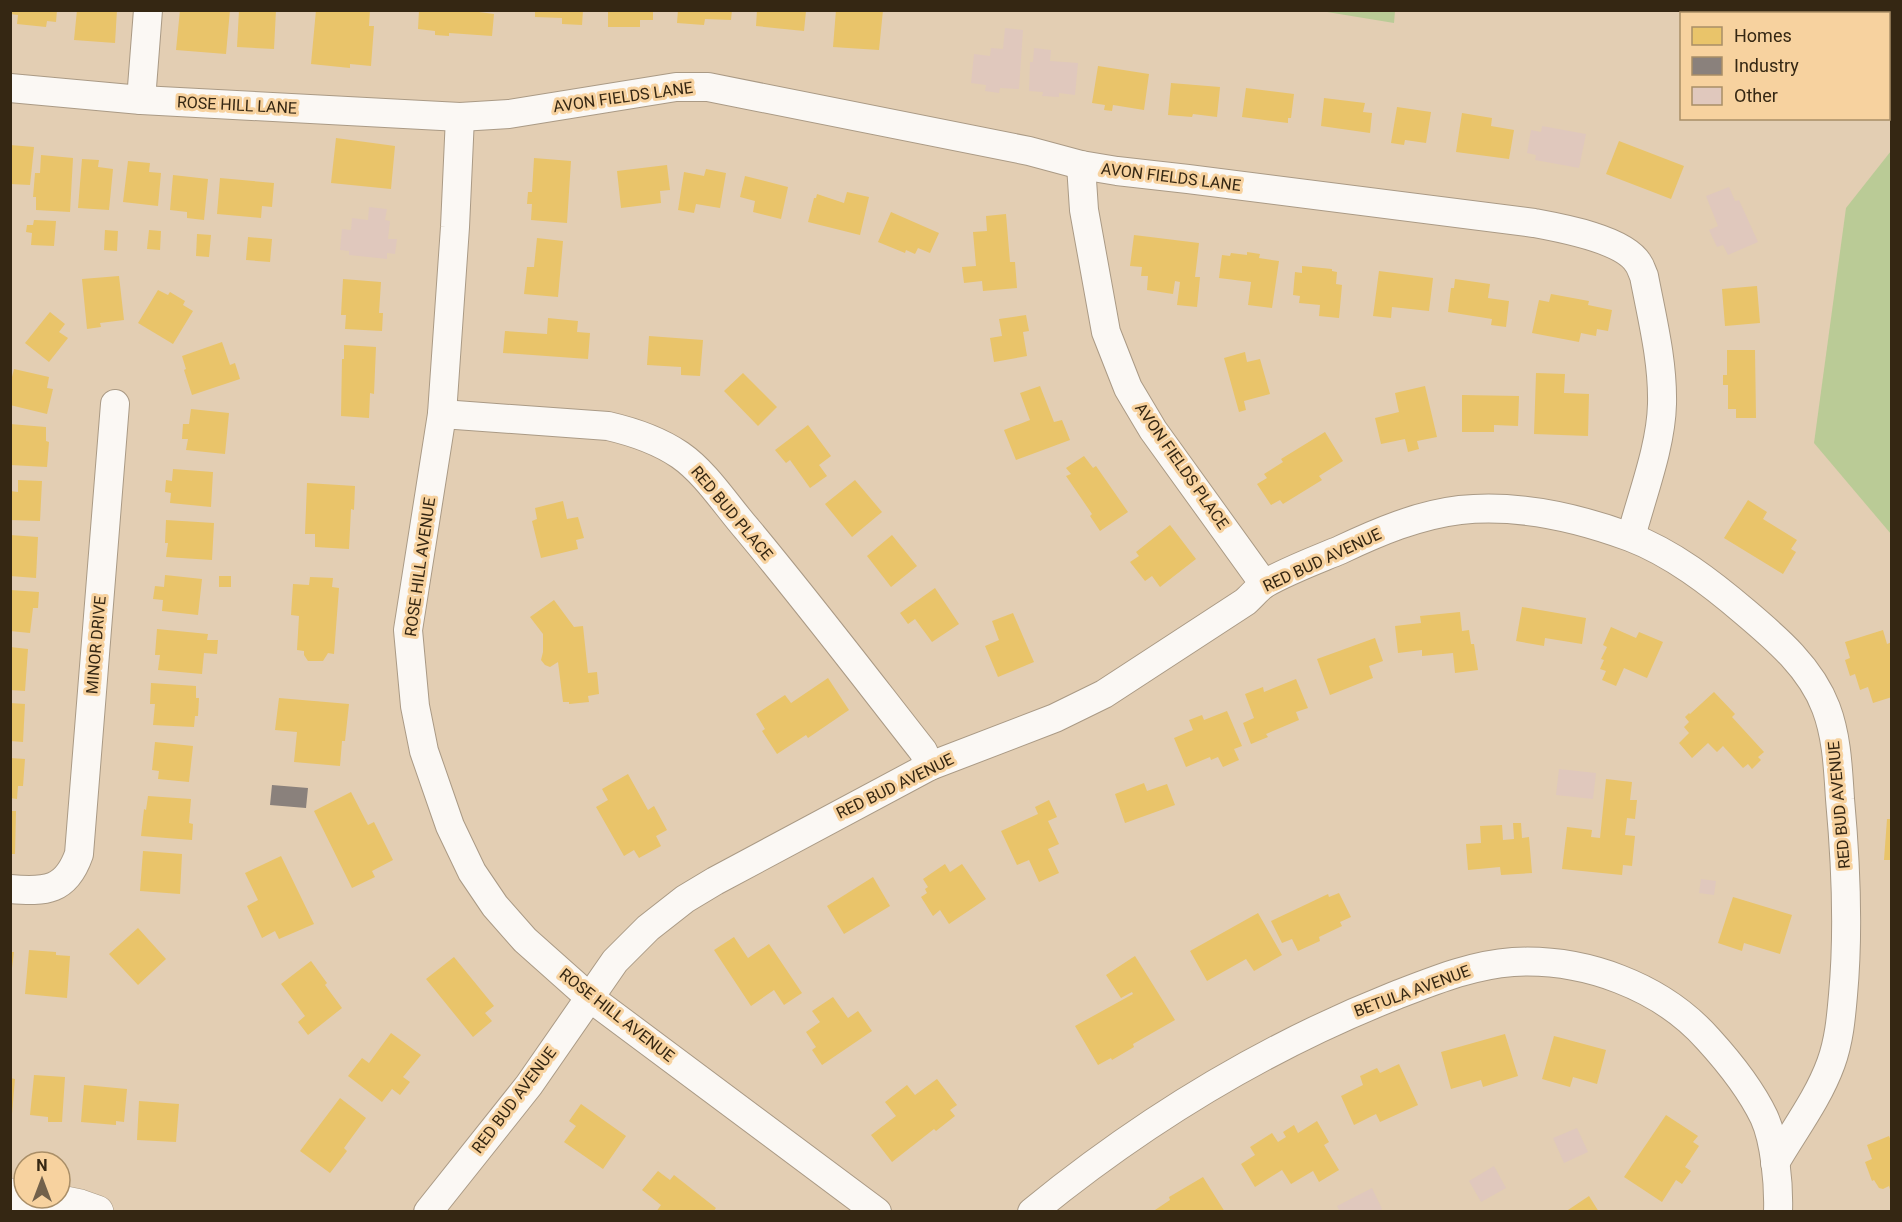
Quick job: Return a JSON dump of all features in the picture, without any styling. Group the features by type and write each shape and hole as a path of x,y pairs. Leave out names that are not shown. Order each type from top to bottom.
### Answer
{"street":[{"path":"10,88 141,100 148,10"},
{"name":"AVON FIELDS LANE","path":"422,115 460,117 509,114 676,87 708,87 1029,151 1081,165 1117,171 1534,223 1581,232 1627,251 1638,262 1644,276 1661,371 1662,405 1658,438 1631,537"},
{"name":"ROSE HILL LANE","path":"141,100 422,115"},
{"name":"ROSE HILL AVENUE","path":"460,117 442,414 408,630 415,706 424,751 450,826 472,872 495,906 525,940 589,997 877,1212"},
{"name":"AVON FIELDS PLACE","path":"1081,165 1084,210 1106,332 1128,388 1153,430 1264,584"},
{"name":"MINOR DRIVE","path":"10,889 34,891 63,883 73,870 79,854 115,404"},
{"name":"RED BUD PLACE","path":"442,414 608,426 651,438 680,455 697,470 763,548 916,742 930,766"},
{"name":"RED BUD AVENUE","path":"428,1212 529,1084 615,961 648,928 685,899 930,766 1055,718 1104,694 1245,602 1264,584 1378,533 1424,517 1459,510 1494,508 1529,510 1564,517 1631,537 1679,563 1722,592 1796,659 1810,677 1826,708 1835,741 1844,844 1847,941 1840,1027 1832,1062 1817,1095 1775,1163"},
{"name":"BETULA AVENUE","path":"1032,1212 1071,1180 1134,1136 1208,1088 1285,1045 1365,1007 1448,975 1481,966 1514,962 1548,963 1582,968 1614,977 1674,1008 1700,1030 1728,1060 1765,1120 1775,1163 1778,1212"},
{"path":"72,1204 97,1212"}],"green space":[{"path":"1321,11 1395,11 1394,23"},
{"path":"1891,151 1891,534 1814,443 1846,208"}],"building: Homes":[{"path":"10,10 57,10 56,22 47,21 46,27 17,24 18,15 10,14"},
{"path":"77,10 117,10 115,43 74,40"},
{"path":"180,10 230,10 226,54 176,50"},
{"path":"239,10 276,10 274,49 237,47"},
{"path":"316,10 370,10 369,26 374,26 371,66 350,64 350,68 311,64"},
{"path":"419,10 464,10 494,14 492,36 449,33 449,36 435,35 435,31 418,29"},
{"path":"535,10 583,10 582,25 562,24 562,18 535,17"},
{"path":"608,10 653,10 653,20 640,20 640,27 608,27"},
{"path":"678,10 732,10 731,20 705,19 704,25 677,23"},
{"path":"757,10 806,11 804,31 756,26"},
{"path":"836,10 883,10 879,50 833,47"},
{"path":"1757,10 1811,10 1811,12 1756,12"},
{"path":"1826,10 1880,10 1880,12 1826,12"},
{"path":"1098,66 1149,74 1144,110 1113,105 1112,111 1104,110 1105,105 1092,103"},
{"path":"1171,83 1220,87 1217,117 1193,114 1192,117 1168,115"},
{"path":"1246,88 1294,94 1291,118 1288,118 1288,123 1242,117"},
{"path":"1324,98 1365,103 1363,112 1372,113 1370,133 1321,126"},
{"path":"1397,107 1431,112 1426,143 1405,140 1404,145 1391,143"},
{"path":"1462,113 1492,118 1491,126 1514,130 1509,159 1456,152"},
{"path":"336,138 395,146 391,189 331,183"},
{"path":"1619,141 1684,166 1671,199 1606,174"},
{"path":"10,145 34,147 30,185 10,184"},
{"path":"41,155 73,158 70,212 36,210 36,197 33,197 35,173 40,173"},
{"path":"534,158 571,161 567,223 531,220 532,204 527,204 528,192 532,192"},
{"path":"82,159 99,160 98,167 113,169 109,210 78,208"},
{"path":"128,161 150,163 149,172 161,173 158,206 123,202"},
{"path":"667,165 670,190 660,191 661,203 621,208 617,171"},
{"path":"706,169 726,173 720,208 696,204 694,213 678,210 684,172 704,176"},
{"path":"173,175 208,179 204,220 187,218 187,212 170,210"},
{"path":"745,176 788,187 781,219 753,212 755,201 740,197"},
{"path":"220,178 274,183 272,207 262,206 261,218 217,214"},
{"path":"847,192 869,197 860,235 808,222 817,194 844,203"},
{"path":"891,212 939,233 930,253 918,248 915,254 906,250 905,253 878,242"},
{"path":"1006,214 1010,262 1015,262 1017,288 983,291 982,281 964,283 962,267 976,266 973,232 987,231 986,216"},
{"path":"34,220 56,221 54,246 31,245 32,233 26,232 27,225 33,225"},
{"path":"105,230 118,231 117,251 104,250"},
{"path":"149,230 161,231 160,250 147,249"},
{"path":"197,234 211,235 209,257 196,256"},
{"path":"1134,235 1199,243 1195,277 1200,277 1197,307 1177,305 1180,282 1175,281 1173,294 1147,290 1148,276 1141,276 1142,267 1130,266"},
{"path":"248,237 272,239 270,262 246,260"},
{"path":"537,238 563,241 558,297 524,294 527,267 534,267"},
{"path":"1247,252 1260,254 1259,258 1279,261 1272,308 1248,305 1251,282 1219,278 1222,255 1230,256 1231,253 1247,255"},
{"path":"1302,266 1332,269 1337,272 1336,284 1342,285 1339,318 1319,316 1320,305 1299,303 1300,296 1293,295 1295,272 1302,273"},
{"path":"1379,271 1433,278 1429,311 1392,307 1391,318 1373,316"},
{"path":"119,276 124,320 100,323 101,327 87,329 82,279"},
{"path":"343,279 381,282 379,313 383,313 382,331 345,329 346,315 341,315"},
{"path":"1455,279 1490,284 1488,298 1509,301 1506,327 1491,325 1492,319 1448,312 1451,288 1454,288"},
{"path":"1757,286 1760,323 1725,326 1722,289"},
{"path":"158,290 168,295 170,292 185,301 183,305 193,311 173,344 138,323"},
{"path":"1551,294 1589,301 1588,305 1612,310 1608,331 1597,329 1596,336 1581,333 1579,342 1532,333 1539,300 1549,302"},
{"path":"50,312 65,324 59,332 68,338 49,362 25,343"},
{"path":"1026,315 1029,331 1023,332 1027,356 994,362 990,338 1002,336 999,319"},
{"path":"548,318 578,321 577,332 590,333 588,359 503,353 505,331 547,334"},
{"path":"649,336 703,340 700,376 681,375 681,367 647,365"},
{"path":"222,342 230,365 235,363 240,379 192,395 182,356"},
{"path":"344,345 376,347 374,394 370,393 369,418 341,416"},
{"path":"1727,350 1755,350 1756,418 1736,418 1736,409 1728,409 1728,385 1723,385 1723,375 1727,375"},
{"path":"1245,352 1247,362 1260,359 1270,394 1244,401 1246,410 1239,412 1224,358"},
{"path":"14,369 49,377 47,388 53,389 47,414 10,405 10,385"},
{"path":"743,373 777,407 758,426 724,391"},
{"path":"1536,373 1565,374 1564,393 1589,394 1588,436 1534,434"},
{"path":"1040,386 1054,422 1062,420 1070,440 1016,460 1004,430 1030,420 1020,393"},
{"path":"1425,386 1437,437 1417,441 1419,449 1408,452 1405,439 1381,444 1375,418 1399,412 1395,393"},
{"path":"1462,395 1519,396 1518,426 1494,425 1494,432 1462,432"},
{"path":"191,409 229,413 225,454 186,450 188,439 182,439 183,424 189,424"},
{"path":"10,424 46,427 46,441 49,442 47,467 10,465"},
{"path":"808,425 831,456 819,465 827,476 810,488 790,460 786,463 775,450"},
{"path":"1325,432 1343,461 1319,476 1322,480 1283,504 1280,500 1271,505 1257,484 1267,478 1264,474 1283,462 1281,459"},
{"path":"1084,456 1093,468 1096,466 1128,512 1100,531 1090,516 1092,514 1066,476 1071,474 1066,468"},
{"path":"173,469 213,472 211,507 170,503 171,493 165,492 166,480 172,481"},
{"path":"18,480 42,481 40,521 10,520 10,491 18,492"},
{"path":"855,480 882,512 852,537 825,504"},
{"path":"307,483 355,486 354,510 351,509 349,549 315,547 315,534 305,534"},
{"path":"1748,500 1767,512 1763,519 1797,540 1791,549 1796,552 1783,574 1724,538"},
{"path":"563,501 567,519 578,517 584,538 576,540 578,549 541,558 532,521 537,519 535,508"},
{"path":"166,520 214,523 212,560 166,557 168,543 165,543"},
{"path":"1170,525 1196,559 1160,587 1152,576 1145,581 1130,562 1139,556 1136,552"},
{"path":"10,535 38,537 36,578 10,576"},
{"path":"892,535 917,566 891,587 867,556"},
{"path":"165,575 202,579 198,615 162,611 163,600 153,599 155,586 164,587"},
{"path":"219,576 231,576 231,587 219,587"},
{"path":"310,577 333,578 332,587 339,588 334,654 328,653 323,661 308,661 304,651 297,650 299,616 291,615 293,584 309,585"},
{"path":"935,588 959,624 932,642 915,619 908,624 900,613"},
{"path":"10,590 39,592 38,608 33,608 30,633 10,631"},
{"path":"554,600 574,627 583,626 588,673 597,672 599,694 588,696 589,702 569,704 569,702 563,702 558,662 550,667 541,660 543,634 530,617"},
{"path":"1522,607 1586,618 1582,644 1545,638 1544,646 1516,641"},
{"path":"1460,612 1462,631 1469,630 1471,644 1474,644 1478,670 1455,673 1453,653 1422,656 1422,650 1398,653 1395,626 1421,623 1420,616"},
{"path":"1013,613 1034,662 998,677 985,646 999,640 992,621"},
{"path":"1611,627 1636,638 1639,632 1663,642 1647,678 1624,668 1616,686 1602,680 1606,671 1600,669 1604,660 1601,659 1607,647 1603,645"},
{"path":"157,629 208,634 207,640 218,640 217,654 204,653 202,674 158,670 160,655 155,655"},
{"path":"1883,630 1887,644 1892,642 1892,697 1873,703 1868,687 1860,690 1855,674 1850,676 1845,660 1850,658 1845,642"},
{"path":"1375,638 1383,661 1369,666 1373,678 1330,695 1317,659"},
{"path":"10,647 28,649 25,691 10,690"},
{"path":"828,678 849,710 808,738 806,735 777,754 762,731 765,729 756,714 785,695 791,703"},
{"path":"1296,679 1308,708 1296,712 1299,720 1266,734 1268,737 1251,744 1243,723 1254,718 1245,694 1263,687 1264,692"},
{"path":"151,683 196,686 196,698 199,698 198,716 195,716 194,727 153,725 155,704 150,704"},
{"path":"1714,692 1735,714 1732,717 1764,752 1758,757 1761,760 1752,769 1748,764 1743,768 1723,746 1717,752 1708,743 1692,758 1679,743 1689,733 1684,727 1689,722 1685,717"},
{"path":"279,698 349,704 340,766 294,762 297,732 275,730"},
{"path":"10,703 25,704 23,742 10,741"},
{"path":"1227,711 1242,746 1234,749 1239,760 1223,767 1218,757 1211,760 1210,757 1186,767 1174,738 1193,730 1189,720 1202,715 1204,720"},
{"path":"155,742 193,746 189,782 158,779 159,771 152,770"},
{"path":"10,758 25,759 23,786 18,786 17,799 10,798"},
{"path":"628,774 648,810 654,806 667,830 656,836 661,846 639,858 634,850 624,856 596,807 608,800 602,789"},
{"path":"1606,779 1632,782 1630,800 1637,800 1635,819 1627,818 1625,835 1635,836 1632,866 1623,865 1622,875 1562,869 1567,827 1592,830 1591,837 1600,838"},
{"path":"1144,783 1147,791 1167,784 1175,805 1125,823 1115,794"},
{"path":"351,792 368,825 374,822 393,860 372,871 375,877 352,888 314,811"},
{"path":"148,796 191,799 189,823 193,824 192,840 141,836"},
{"path":"1049,800 1057,817 1048,821 1059,844 1048,849 1059,873 1039,882 1029,860 1017,865 1001,831 1038,814 1035,807"},
{"path":"10,811 16,811 15,854 10,854"},
{"path":"1887,819 1892,819 1892,860 1884,860"},
{"path":"1513,823 1521,823 1522,838 1529,837 1532,873 1501,875 1500,867 1468,870 1466,844 1481,843 1480,826 1502,825 1503,840 1514,839"},
{"path":"143,851 182,854 180,894 140,891"},
{"path":"281,856 314,924 279,939 275,931 262,938 247,906 258,900 245,873"},
{"path":"945,864 950,872 962,864 986,899 949,924 940,910 933,916 921,897 927,893 925,889 928,887 923,879"},
{"path":"873,877 890,906 844,934 827,906"},
{"path":"1339,893 1351,917 1340,922 1342,926 1319,937 1320,941 1298,951 1292,939 1282,943 1271,921 1328,894 1329,897"},
{"path":"1733,897 1792,915 1780,954 1744,943 1742,951 1718,943"},
{"path":"1258,913 1282,955 1254,971 1246,959 1207,981 1190,951"},
{"path":"138,928 166,959 138,985 109,954"},
{"path":"734,937 748,958 769,944 802,993 784,1005 774,990 751,1006 714,950"},
{"path":"29,950 56,952 56,955 70,956 67,998 25,994"},
{"path":"10,952 14,952 12,968 10,968"},
{"path":"1135,956 1175,1020 1133,1044 1134,1047 1112,1060 1111,1058 1098,1065 1075,1026 1133,994 1132,992 1121,998 1106,975"},
{"path":"454,957 494,1006 485,1013 492,1021 473,1037 426,979"},
{"path":"311,961 342,1008 308,1035 298,1022 305,1016 281,984"},
{"path":"833,997 848,1018 858,1011 872,1031 822,1065 812,1050 816,1047 806,1032 820,1022 812,1011"},
{"path":"391,1033 421,1055 403,1077 410,1082 400,1095 392,1089 382,1102 348,1076 362,1058 369,1063"},
{"path":"1505,1034 1518,1076 1483,1087 1481,1080 1451,1089 1441,1052"},
{"path":"1554,1036 1606,1050 1597,1084 1573,1077 1570,1087 1542,1079"},
{"path":"1399,1064 1418,1105 1380,1122 1376,1114 1354,1125 1341,1096 1363,1085 1360,1076 1377,1068 1380,1073"},
{"path":"34,1075 65,1077 62,1122 48,1122 48,1117 30,1115"},
{"path":"10,1078 15,1079 12,1114 10,1114"},
{"path":"937,1079 957,1105 950,1110 955,1116 936,1131 934,1129 892,1162 871,1135 896,1116 885,1102 907,1085 915,1095"},
{"path":"84,1085 127,1089 124,1122 116,1121 116,1125 81,1122"},
{"path":"340,1098 366,1118 344,1148 347,1151 330,1173 300,1151"},
{"path":"139,1101 179,1104 176,1142 137,1140"},
{"path":"581,1104 626,1136 603,1169 564,1142 576,1126 569,1121"},
{"path":"1666,1115 1698,1136 1693,1142 1699,1146 1685,1167 1691,1171 1682,1184 1676,1180 1662,1202 1624,1177"},
{"path":"1317,1121 1329,1142 1324,1145 1339,1170 1319,1182 1313,1171 1291,1184 1282,1170 1255,1187 1241,1164 1255,1155 1250,1147 1272,1133 1278,1142 1286,1137 1283,1132 1294,1125 1298,1133"},
{"path":"1889,1136 1892,1143 1891,1193 1889,1186 1879,1188 1874,1180 1872,1181 1865,1162 1872,1159 1867,1145"},
{"path":"658,1171 670,1180 674,1175 716,1208 713,1212 656,1212 661,1205 642,1190"},
{"path":"1203,1177 1225,1212 1156,1212 1155,1210 1170,1200 1169,1197"},
{"path":"1589,1196 1599,1212 1565,1212"}],"building: Industry":[{"path":"272,785 308,788 306,808 270,805"}],"building: Other":[{"path":"1005,28 1023,30 1019,89 1000,88 999,93 985,91 986,85 971,83 974,54 990,56 991,48 1003,49"},
{"path":"1034,48 1051,50 1050,61 1078,63 1075,95 1059,93 1059,97 1042,96 1043,92 1029,91 1030,62 1033,62"},
{"path":"1542,126 1586,134 1579,168 1535,160 1536,155 1527,153 1531,130 1541,132"},
{"path":"1729,187 1735,201 1739,200 1758,242 1728,255 1723,245 1717,247 1709,230 1718,226 1706,196"},
{"path":"369,207 387,209 385,220 390,221 388,239 397,239 395,254 387,253 387,259 349,255 349,251 340,250 342,229 351,230 352,218 368,220"},
{"path":"1559,769 1596,773 1593,799 1556,795"},
{"path":"1701,879 1716,881 1714,895 1699,893"},
{"path":"1577,1128 1588,1152 1564,1163 1553,1138"},
{"path":"1494,1166 1506,1188 1481,1202 1469,1181"},
{"path":"1372,1188 1382,1209 1378,1212 1340,1212 1337,1206"}]}
